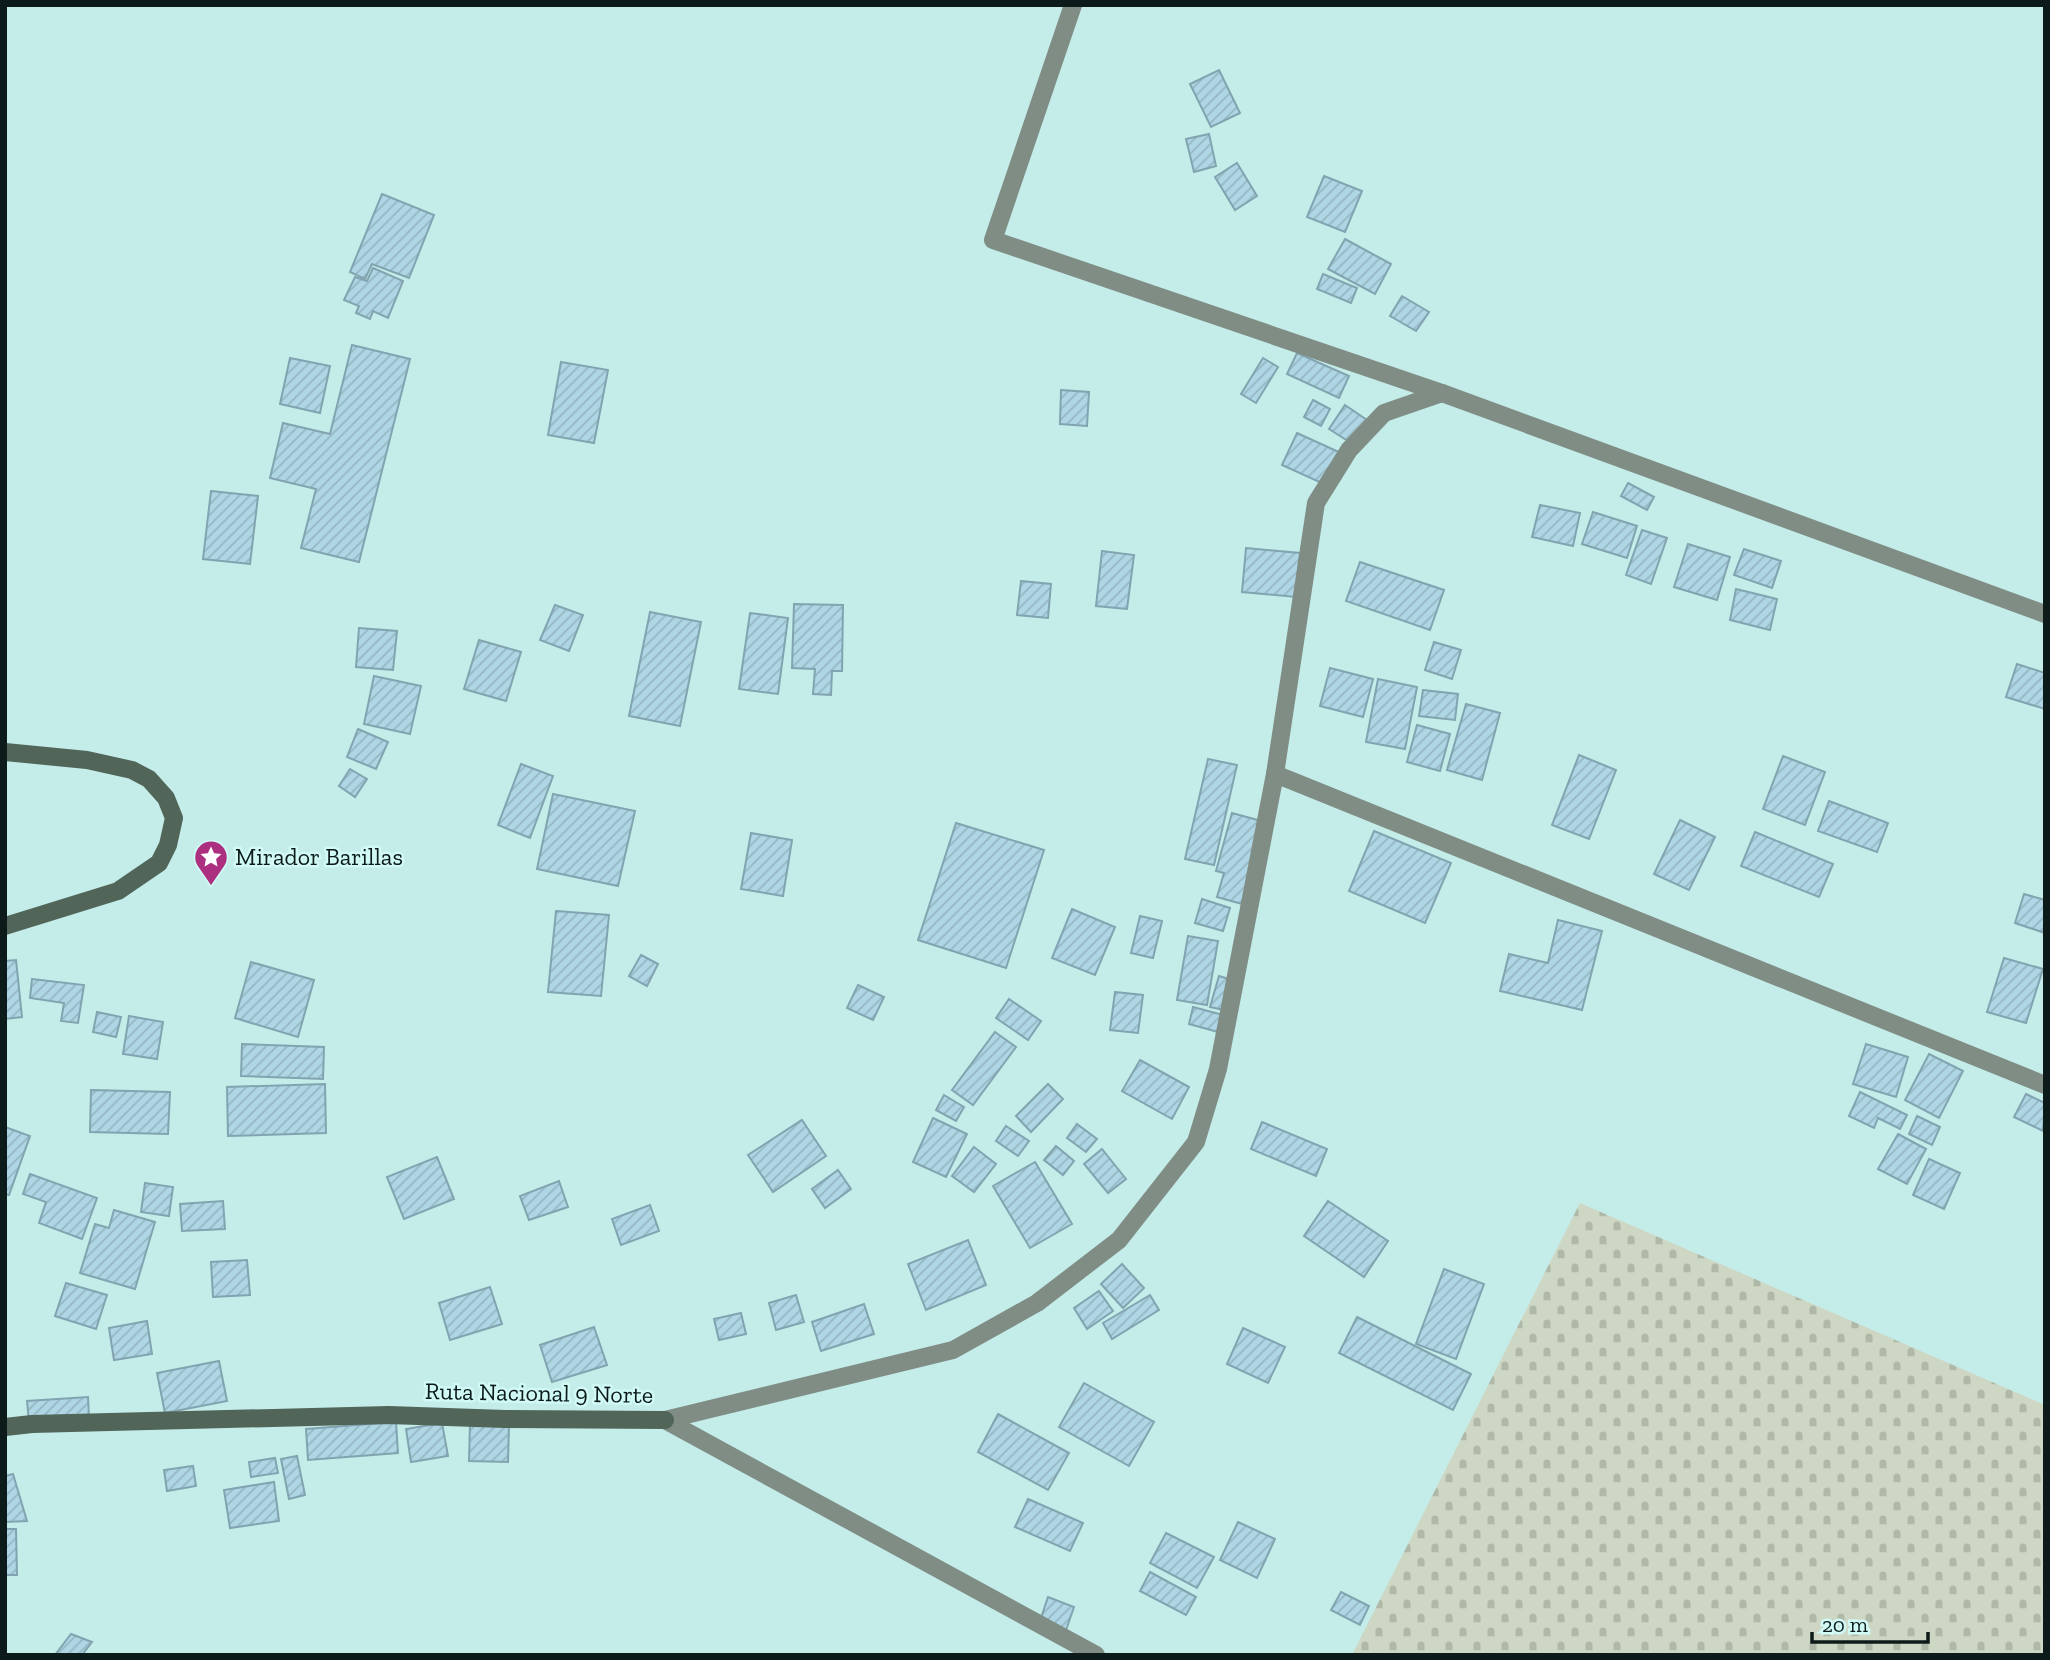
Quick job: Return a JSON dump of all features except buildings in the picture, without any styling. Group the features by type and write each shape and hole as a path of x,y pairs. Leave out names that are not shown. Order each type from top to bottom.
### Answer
{"main road":[{"path":"5,752 86,760 132,770 149,779 166,798 174,818 168,845 159,863 118,891 5,926"},
{"name":"Ruta Nacional 9 Norte","path":"5,1427 32,1424 389,1415 665,1420"}],"street":[{"path":"1073,5 993,240 1442,393 2045,614"},
{"path":"665,1420 953,1350 1037,1303 1119,1240 1196,1142 1218,1069 1275,774 1316,503 1349,450 1384,413 1442,393"},
{"path":"1275,774 2045,1086"},
{"name":"Ruta Nacional 9 Norte","path":"665,1420 1096,1655"}],"green space":[{"path":"1580,1203 2045,1405 2045,1655 1352,1655"}],"place":[{"name":"Mirador Barillas","path":"211,887"}]}
